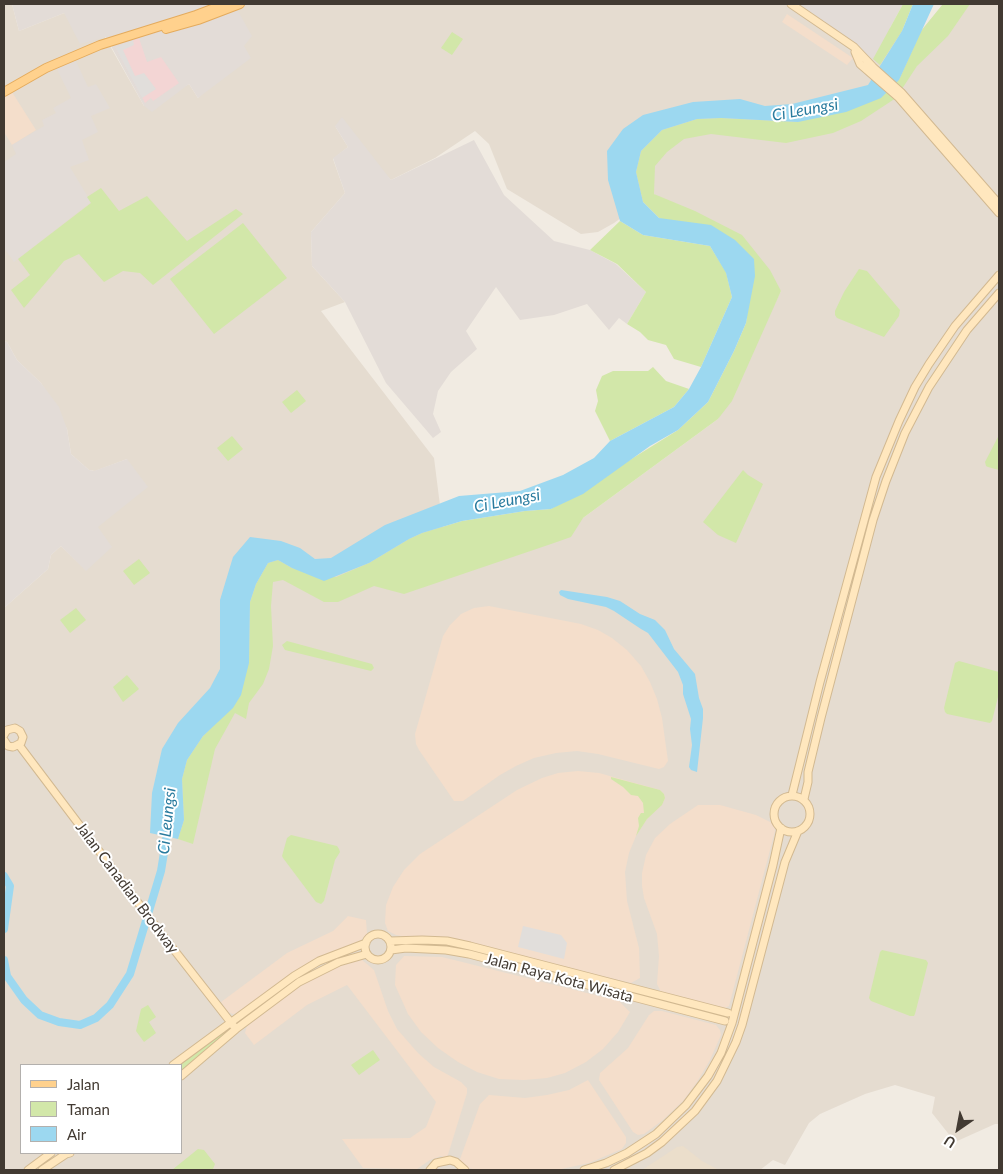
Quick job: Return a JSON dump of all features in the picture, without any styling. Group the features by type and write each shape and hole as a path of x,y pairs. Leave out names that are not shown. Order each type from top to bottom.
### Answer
{"main road":[{"path":"4,92 46,68 100,45 225,4"},
{"path":"125,37 182,25 240,4"}],"street":[{"path":"791,4 854,47 871,70 893,89 999,213"},
{"path":"893,89 901,92 999,204"},
{"path":"792,795 876,477 897,417 952,326 999,275"},
{"path":"804,799 792,795 779,801 774,810 775,820 781,828 787,831 798,831 805,827 809,819 810,810 804,799 808,772 873,520 886,481 905,433 929,387 967,333 999,293"},
{"path":"905,433 912,429"},
{"path":"876,477 886,481"},
{"path":"837,598 844,594"},
{"path":"850,609 854,618"},
{"path":"824,706 832,703"},
{"name":"Jalan Canadian Brodway","path":"5,730 12,728 20,731 22,740 19,745 236,1029"},
{"path":"4,740 10,747 19,745"},
{"path":"584,1170 606,1163 627,1153 656,1134 686,1105 708,1076 727,1039 774,865 781,828"},
{"path":"614,1170 647,1152 676,1130 700,1105 717,1080 736,1042 785,862 798,831"},
{"path":"378,934 385,936 390,941 391,950 387,956 376,960 367,954 366,943 370,936 378,934"},
{"name":"Jalan Raya Kota Wisata","path":"390,941 447,942 728,1013"},
{"path":"174,1064 302,971 319,961 366,943"},
{"name":"Jalan Raya Kota Wisata","path":"391,950 406,948 446,950 725,1021"},
{"path":"182,1075 236,1029 299,982 323,968 367,954"},
{"path":"508,965 510,957"},
{"path":"746,1008 750,1017"},
{"path":"717,1080 726,1078"},
{"path":"686,1105 687,1095"},
{"path":"670,1122 676,1130"},
{"path":"627,1153 634,1141"},
{"path":"28,1170 50,1154"},
{"path":"42,1170 66,1154"},
{"path":"430,1170 436,1163 450,1160 456,1162 465,1170"},
{"path":"596,1160 606,1163"}],"shaded area":[{"path":"4,4 12,4 19,31 64,13 105,37 144,106 189,84 198,98 244,46 234,4 798,4 825,22 921,31 943,4 999,4 999,1124 995,1124 955,1142 932,1113 935,1097 895,1085 865,1094 820,1114 809,1123 785,1165 773,1160 760,1170 4,1170 4,608 48,569 51,555 61,546 86,570 97,528 127,459 95,471 89,470 71,454 67,429 41,383 17,360 7,342 4,341","holes":["335,126 391,180 435,158 475,131 489,144 507,189 581,234 598,232 614,223 654,194 781,291 718,419 583,518 444,537 434,458 321,311 345,302 312,266 311,232 345,193 333,159 348,147"]},
{"path":"12,4 234,4 252,36 244,46 251,58 198,98 189,84 152,112 144,106 106,37 80,44 64,13 19,31"},
{"path":"798,4 903,4 873,59"},
{"path":"787,14 853,58 847,65 782,22"},
{"path":"139,38 147,62 161,57 179,83 153,101 151,98 145,103 115,47"},
{"path":"133,40 134,45 123,50 135,76 144,73 156,89 142,98 115,47"},
{"path":"75,59 88,87 96,84 110,108 91,116 98,132 82,140 89,160 70,167 91,202 14,262 4,248 4,162 16,154 12,145 44,126 42,120 56,113 53,108 71,98 56,67"},
{"path":"12,92 36,130 12,145 4,132 4,97"},
{"path":"342,117 391,180 474,140 504,195 554,241 590,250 616,264 646,292 627,324 619,318 609,330 587,304 554,315 520,320 496,287 466,331 477,349 451,372 438,391 433,414 441,432 433,438 386,383 345,302 312,266 311,232 345,193 333,158 348,147 335,126"},
{"path":"4,341 7,342 17,360 41,383 59,407 67,429 71,454 89,470 94,471 127,459 148,487 98,527 112,547 86,571 61,546 51,555 48,569 4,608"},
{"path":"489,606 581,624 598,630 627,650 641,666 657,699 662,718 668,761 664,767 659,769 598,754 577,751 556,753 534,758 516,766 463,801 454,801 419,750 415,734 443,636 450,625 461,614 474,608"},
{"path":"578,771 599,773 660,790 664,794 665,798 662,805 647,819 636,836 629,853 625,872 627,901 639,948 640,978 631,983 460,942 407,937 388,931 385,923 386,905 393,887 404,870 420,854 517,790 542,778 558,773"},
{"path":"698,805 720,805 756,815 774,824 775,831 729,1006 723,1009 665,995 661,992 657,984 659,956 657,934 644,898 642,886 642,873 646,855 655,838 670,824"},
{"path":"348,916 366,920 367,934 359,942 238,1013 228,1012 221,1002 287,953 333,931"},
{"path":"523,926 561,935 567,943 564,959 518,947"},
{"path":"404,956 442,957 619,1001 630,1012 618,1032 603,1049 586,1062 565,1073 547,1078 524,1080 499,1079 477,1072 458,1062 438,1048 421,1032 408,1014 395,985 396,965"},
{"path":"361,959 374,970 388,1011 397,1029 418,1053 434,1067 461,1082 467,1088 447,1158 441,1156 430,1160 417,1169 363,1168 342,1139 410,1138 426,1127 436,1102 347,985 307,1005 254,1045 245,1033 247,1026 294,990 341,964"},
{"path":"654,1011 662,1011 716,1025 721,1035 710,1060 683,1101 663,1120 644,1134 638,1135 633,1132 599,1080 600,1073 628,1048 649,1015"},
{"path":"588,1080 626,1137 626,1143 622,1149 589,1163 557,1170 478,1170 468,1168 459,1162 480,1104 489,1095 525,1098 547,1095 569,1090"},
{"path":"683,1146 702,1161 719,1170 642,1170 677,1147"}],"green space":[{"path":"903,4 913,4 902,31 880,65 873,59"},
{"path":"943,4 970,4 948,36 917,66 896,98 861,121 833,133 786,143 711,134 684,139 667,152 655,166 654,194 695,211 742,235 770,270 781,291 732,401 718,419 583,518 571,537 404,594 374,586 338,602 324,602 283,580 273,582 271,606 273,646 269,669 263,684 249,703 246,719 235,713 215,749 193,844 178,839 184,820 182,779 187,760 203,736 214,725 249,663 250,602 256,584 268,563 278,560 292,568 336,577 369,563 422,533 462,521 551,509 678,430 708,402 746,323 754,259 659,218 643,202 636,172 641,151 662,130 697,119 721,118 798,122 899,80 921,31"},
{"path":"452,32 463,39 452,55 441,48"},
{"path":"101,188 119,211 147,196 187,241 236,209 243,214 153,285 140,273 123,271 104,282 79,254 64,261 24,308 11,290 30,275 18,259 91,203 87,197"},
{"path":"620,221 643,235 710,246 726,272 732,297 701,367 674,359 666,345 648,340 640,332 627,324 646,292 617,264 590,250"},
{"path":"243,223 287,278 214,334 170,279"},
{"path":"859,269 867,271 900,310 899,316 884,337 837,318 835,315 844,292"},
{"path":"653,367 666,381 689,389 674,407 610,441 595,411 598,401 596,390 602,376 613,371 648,371"},
{"path":"297,390 306,401 291,413 282,402"},
{"path":"999,435 999,470 986,466 985,462"},
{"path":"232,436 243,449 228,461 217,448"},
{"path":"743,470 763,484 736,543 718,535 703,522"},
{"path":"139,559 150,573 134,585 123,571"},
{"path":"76,608 86,620 70,633 60,620"},
{"path":"287,641 372,664 374,668 371,671 285,650 282,645"},
{"path":"959,661 999,672 999,693 990,723 945,712 944,708 955,663"},
{"path":"127,675 139,689 123,702 113,687"},
{"path":"611,777 660,790 664,794 665,798 662,805 647,819 636,836 639,826 638,818 641,813 644,813 643,803 638,796 631,795"},
{"path":"291,835 337,846 339,849 340,852 335,860 324,901 321,904 316,902 282,856 287,838"},
{"path":"882,950 926,960 928,963 914,1016 871,1001 869,998"},
{"path":"148,1005 156,1017 149,1022 156,1033 144,1042 136,1031 141,1009"},
{"path":"231,1022 236,1029 182,1075 182,1064 174,1064"},
{"path":"373,1050 380,1060 359,1075 351,1065"},
{"path":"198,1149 204,1150 215,1164 213,1169 172,1170"}],"water":[{"path":"913,4 934,4 899,80 881,98 846,112 798,122 721,118 697,119 662,130 641,151 636,172 643,202 659,218 711,225 735,240 754,259 755,276 746,323 708,402 678,430 650,446 583,494 551,509 462,521 422,533 369,563 324,581 278,560 268,563 256,584 250,602 249,663 241,695 233,708 203,736 187,760 182,779 184,820 178,839 150,833 152,793 162,749 178,723 210,688 220,669 220,600 233,557 250,537 281,541 300,548 315,559 331,558 385,525 459,496 520,491 563,475 594,458 610,441 674,407 689,389 701,367 732,297 726,273 710,246 643,235 620,221 608,180 607,151 623,129 643,115 693,102 740,99 765,106 792,104 868,85 902,31"},
{"path":"561,590 607,597 620,601 640,614 655,620 665,630 674,649 695,674 703,709 697,772 689,767 692,745 691,719 678,672 648,633 606,607 568,599 560,595 559,592"}],"waterway":[{"name":"Ci Leungsi","path":"4,960 7,976 24,1000 40,1015 59,1022 80,1025 96,1018 110,1005 130,974 161,871 168,828"},
{"name":"Ci Leungsi","path":"4,876 10,886 4,929"}]}
